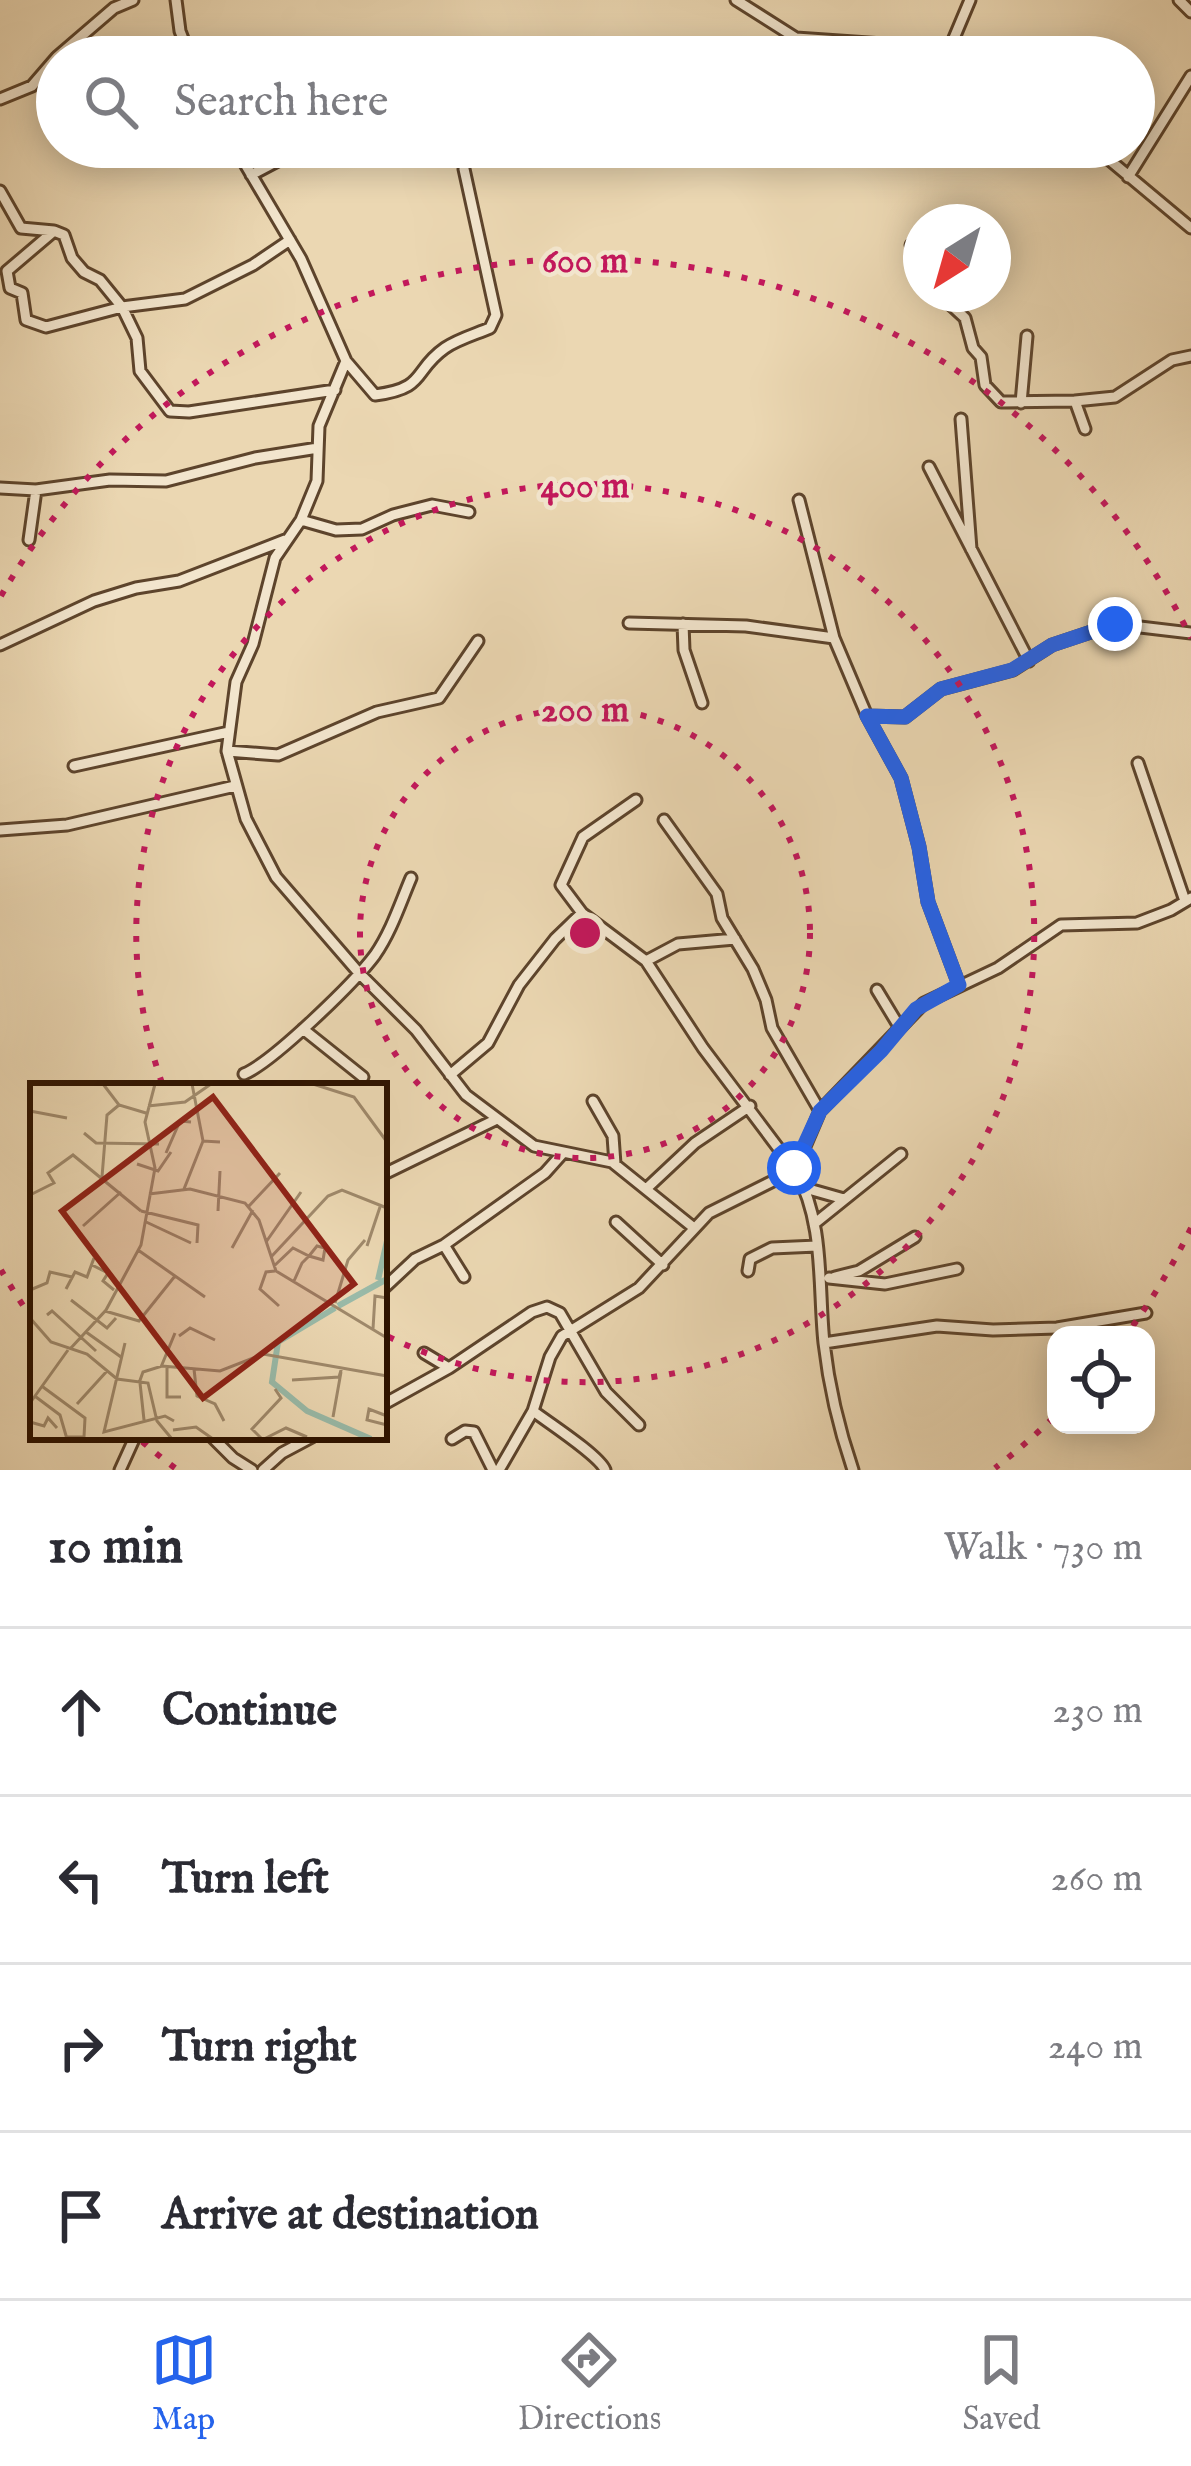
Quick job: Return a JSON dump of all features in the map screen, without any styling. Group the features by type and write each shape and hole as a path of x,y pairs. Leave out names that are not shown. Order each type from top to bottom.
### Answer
{"street":[{"path":"83,36 114,8 133,0"},
{"path":"176,0 182,36"},
{"path":"736,0 793,36"},
{"path":"955,36 970,0"},
{"path":"1179,0 1191,12"},
{"path":"1155,134 1191,76"},
{"path":"0,99 36,82"},
{"path":"247,168 290,240 346,361 375,395 417,383 442,350 490,328 496,315 464,170"},
{"path":"251,176 266,168"},
{"path":"1118,168 1191,228"},
{"path":"1128,177 1134,168"},
{"path":"0,191 21,229 64,236 72,258 100,280 122,307 137,338 140,371 170,411 335,390"},
{"path":"54,232 8,271 10,288 22,293 26,320 46,328 122,307 184,299 253,265 290,240"},
{"path":"958,312 965,318 992,395 1001,402 1115,397 1172,360 1191,356"},
{"path":"1021,403 1027,336"},
{"path":"346,361 319,426 317,481 301,520 275,558 253,644 236,682 227,751 246,819 276,877 359,974 416,1030 466,1095 534,1146 615,1164 694,1228"},
{"path":"1075,401 1085,429"},
{"path":"961,419 971,554"},
{"path":"0,488 166,481 318,448"},
{"path":"929,467 1028,661"},
{"path":"29,540 36,490"},
{"path":"799,500 834,638 867,716 901,778 928,902 959,985"},
{"path":"301,520 336,530 362,529 393,515 432,506 469,512"},
{"path":"0,645 94,601 136,587 178,581 285,540"},
{"path":"628,623 746,626 834,638"},
{"path":"682,624 683,650 702,703"},
{"path":"867,716 905,717 941,689 1012,670 1052,645 1115,624 1191,633"},
{"path":"227,751 278,755 377,712 439,698 478,641"},
{"path":"74,766 229,732"},
{"path":"452,1438 474,1432 496,1470 533,1412 550,1357 562,1336 605,1311 663,1265 694,1228 727,1202 788,1177 820,1111 916,1009 998,968 1061,925 1138,922 1188,900 1138,763"},
{"path":"0,830 67,825 235,786"},
{"path":"636,800 595,827 574,850 561,885 581,913 646,962 806,1188 825,1274 824,1343 836,1417 853,1470"},
{"path":"664,820 717,894 722,918 753,968 772,1028 820,1111"},
{"path":"244,1074 269,1060 359,974 384,939 411,878"},
{"path":"450,1075 488,1043 519,985 581,913"},
{"path":"646,962 678,944 735,939"},
{"path":"877,990 900,1028"},
{"path":"303,1029 363,1077"},
{"path":"593,1101 613,1136 615,1164"},
{"path":"646,1189 695,1143 750,1106"},
{"path":"387,1173 495,1120"},
{"path":"387,1285 415,1259 444,1245 545,1173 562,1154"},
{"path":"814,1224 901,1154"},
{"path":"806,1188 844,1199"},
{"path":"616,1222 663,1265"},
{"path":"825,1274 859,1271 916,1237"},
{"path":"444,1245 464,1277"},
{"path":"748,1271 750,1259 763,1251 817,1246"},
{"path":"825,1274 885,1284 957,1269"},
{"path":"387,1402 431,1381 485,1340 542,1308 556,1309 572,1328 605,1392 639,1425"},
{"path":"824,1343 938,1326 1057,1328 1146,1313"},
{"path":"424,1353 449,1367"},
{"path":"533,1412 574,1444 599,1456 605,1470"},
{"path":"120,1470 134,1440"},
{"path":"215,1440 252,1470"},
{"path":"263,1470 306,1440"}],"route":[{"path":"794,1168 820,1111 916,1009 959,985 928,902 901,778 867,716 905,717 941,689 1012,670 1052,645 1115,624"}]}
